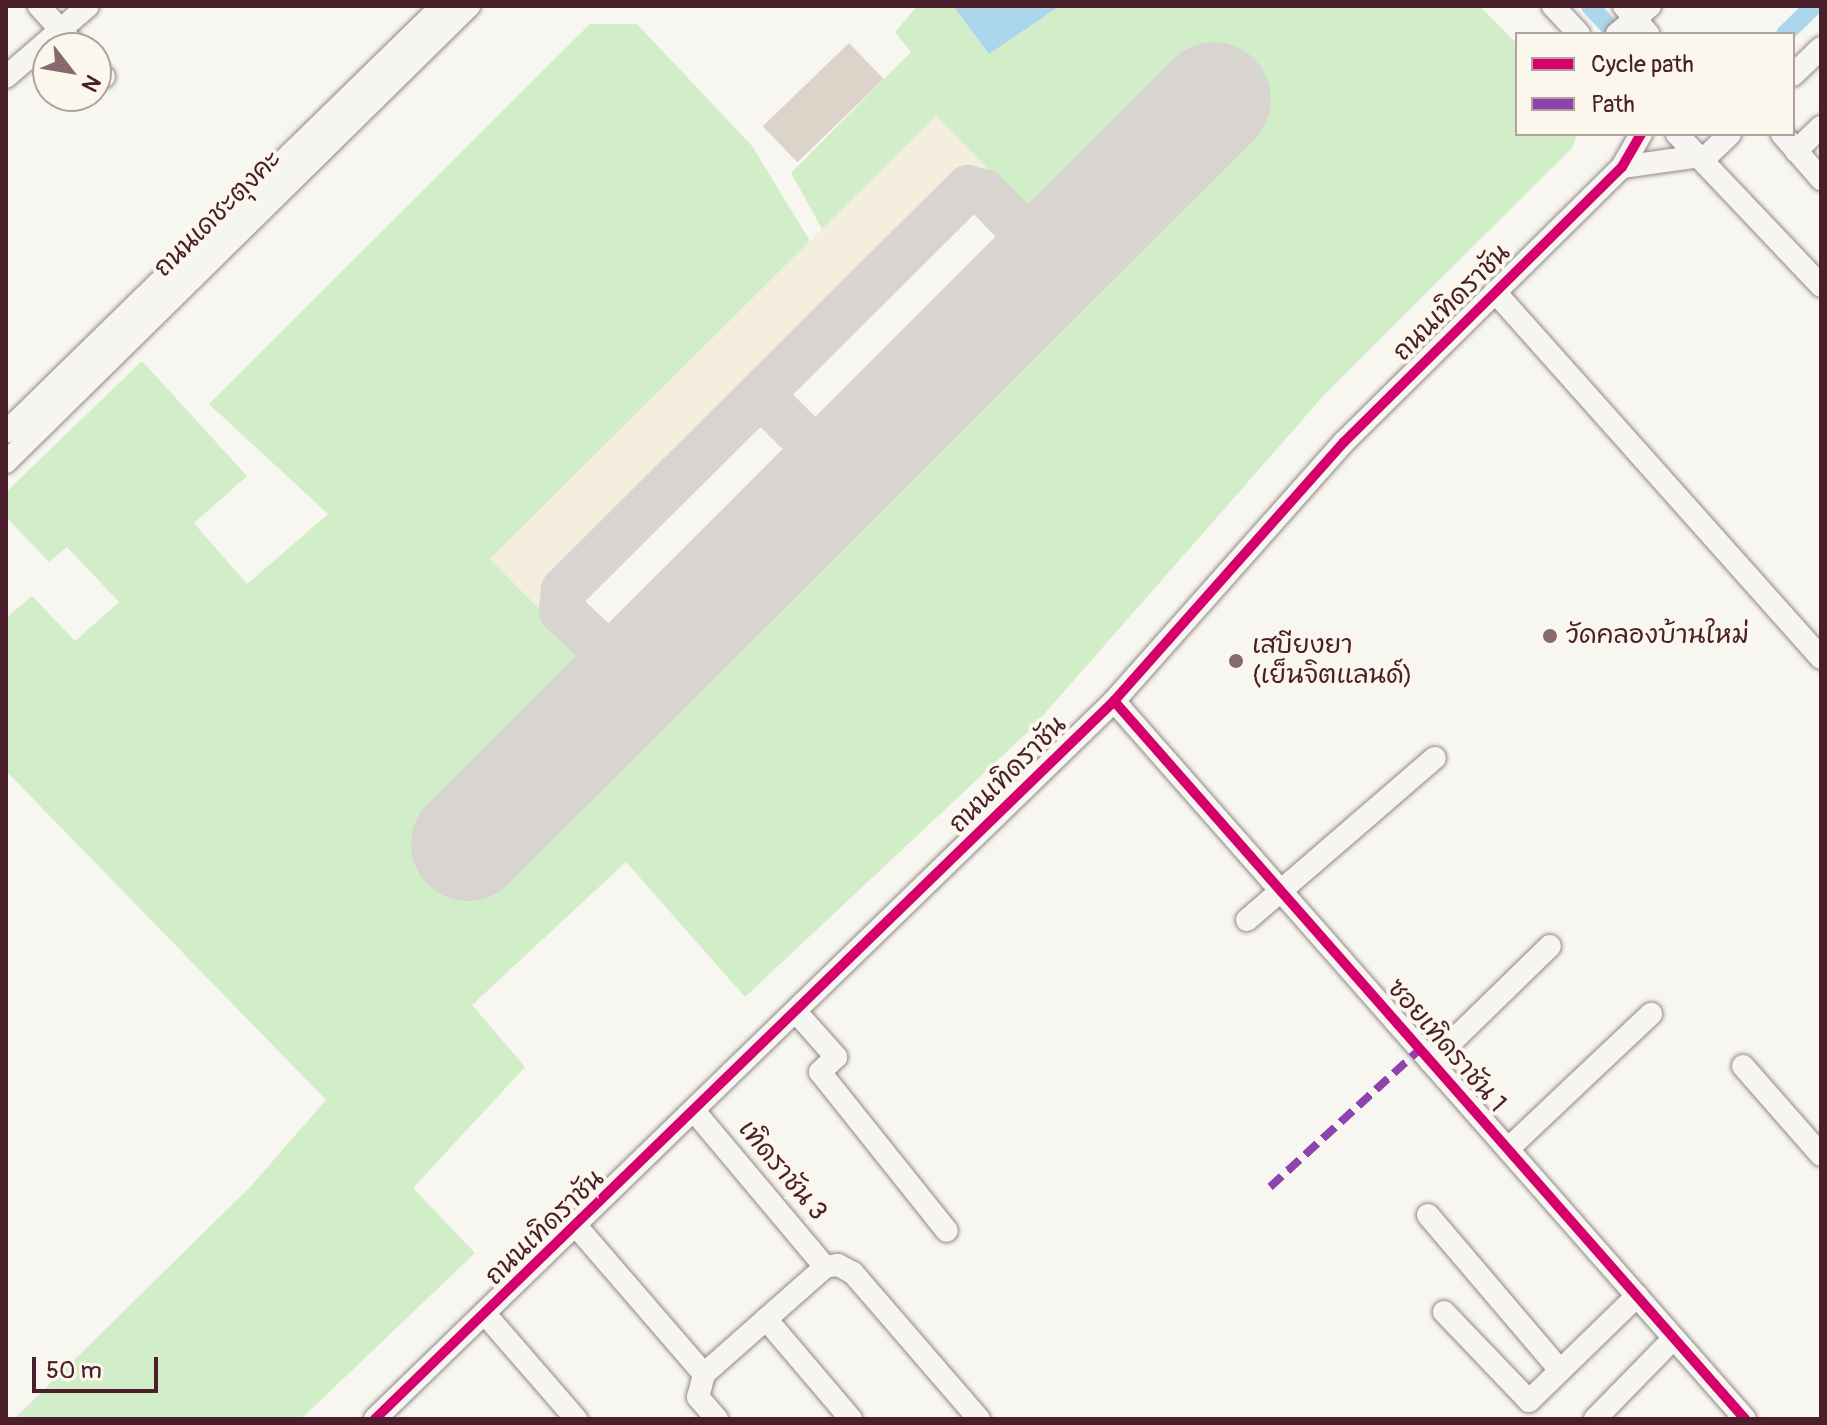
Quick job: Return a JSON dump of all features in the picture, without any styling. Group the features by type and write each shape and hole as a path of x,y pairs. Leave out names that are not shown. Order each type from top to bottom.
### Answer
{"street":[{"path":"39,6 61,30"},
{"path":"6,77 88,6"},
{"name":"ถนนเดชะตุงคะ","path":"6,432 442,6"},
{"name":"ถนนเดชะตุงคะ","path":"6,462 469,6"},
{"path":"1553,6 1577,32"},
{"path":"1795,73 1821,48"},
{"path":"1821,127 1789,142 1821,179"},
{"name":"ถนนเทิดราชัน","path":"375,1419 577,1227 1114,701 1344,442 1622,167 1640,136"},
{"path":"1679,136 1821,286"},
{"path":"1622,167 1702,157 1728,136"},
{"path":"1495,292 1821,658"},
{"name":"ซอยเทิดราชัน 1","path":"1114,701 1745,1419"},
{"path":"1247,920 1435,758"},
{"path":"1431,1062 1550,946"},
{"path":"797,1013 836,1057 820,1072 947,1231"},
{"path":"1508,1149 1651,1014"},
{"path":"1743,1066 1821,1155"},
{"name":"เทิดราชัน 3","path":"695,1112 825,1267"},
{"path":"1428,1215 1560,1370"},
{"path":"577,1227 704,1374"},
{"path":"717,1419 698,1397 704,1374 825,1267 853,1273 979,1419"},
{"path":"1444,1312 1529,1401 1637,1296"},
{"path":"486,1315 576,1419"},
{"path":"766,1319 851,1419"},
{"path":"1595,1419 1674,1338"}],"shaded area":[{"path":"936,116 1044,226 1020,248 973,201 781,391 829,441 805,464 759,419 580,597 627,643 599,669 490,559"}],"green space":[{"path":"917,6 953,6 989,54 1060,6 1480,6 1515,42 1515,136 1576,136 1572,148 1326,393 1032,728 745,997 626,862 472,1005 525,1067 413,1188 475,1253 301,1419 14,1419 251,1186 326,1100 6,771 6,618 32,596 75,641 119,602 67,547 49,562 6,517 6,492 142,361 247,476 194,523 247,584 328,514 209,404 590,24 637,24 752,146 810,241 490,559 599,669 440,830 483,874 1244,112 1201,68 1044,226 936,116 822,229 791,173 911,52 895,32"}],"water":[{"path":"953,6 1060,6 989,54"}],"building":[{"path":"849,43 884,79 797,162 763,126"}],"waterway":[{"path":"1590,6 1614,32"},
{"path":"1787,32 1814,6"}],"taxiway":[{"path":"620,692 619,665 562,611 564,590 968,188 985,193 1033,242 1061,249"},
{"path":"768,387 773,407 827,461 830,481"}],"runway":[{"path":"468,844 1214,99"}],"marked path":[{"path":"1270,1187 1420,1049"}],"cycle path":[{"path":"375,1419 1114,701 1344,442 1622,167 1640,136"},
{"path":"1114,701 1745,1419"}],"place":[{"name":"วัดคลองบ้านใหม่","path":"1550,636"},
{"name":"เสบียงยา (เย็นจิตแลนด์)","path":"1236,661"}]}
